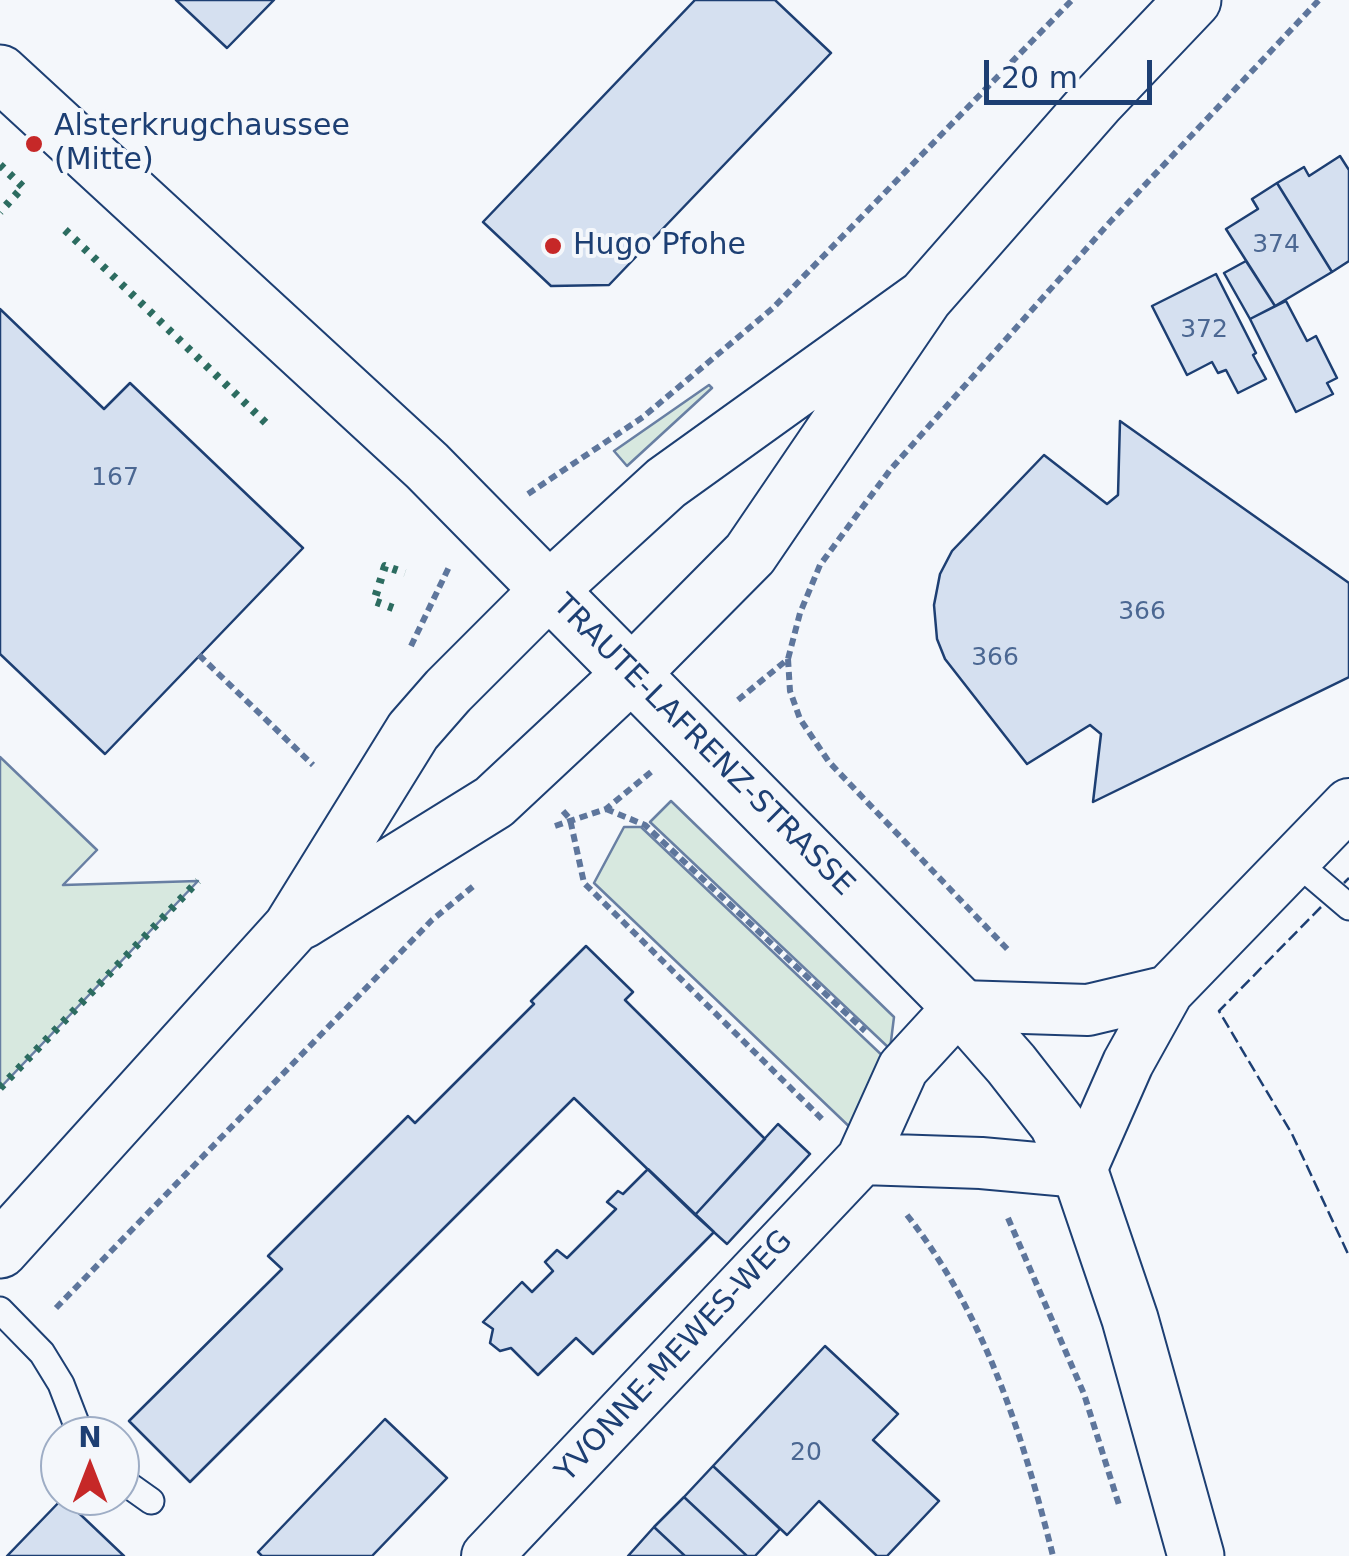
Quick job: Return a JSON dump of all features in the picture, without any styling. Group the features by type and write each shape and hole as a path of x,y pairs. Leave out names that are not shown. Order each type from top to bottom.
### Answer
{"main road":[{"path":"291,928 494,802 632,674 750,554 925,297 1096,102 1193,0"},
{"name":"TRAUTE-LAFRENZ-STRASSE","path":"0,73 427,466 960,1006 1056,1124 1080,1172 1130,1319 1196,1556"},
{"path":"0,1250 291,928 414,731 448,691 549,590 666,483 925,297"}],"street":[{"path":"862,1159 981,1162 1080,1172 1128,1063 1168,991 1349,804"},
{"path":"960,1006 1088,1010 1168,991"},
{"name":"YVONNE-MEWES-WEG","path":"487,1556 862,1159 903,1068 960,1006"}],"lane":[{"path":"1294,861 1349,907"},
{"path":"0,1310 28,1337 62,1384 74,1416"},
{"path":"140,1494 151,1502"}],"path":[{"path":"534,490 642,417 772,308 1072,0"},
{"path":"1021,957 1006,950 829,762 800,718 790,691 788,659 800,614 820,565 890,470 1110,222 1319,0"},
{"path":"409,649 448,568"},
{"path":"199,655 313,765"},
{"path":"772,671 788,659"},
{"path":"551,828 606,809 631,788"},
{"path":"28,1337 432,920 476,883"}],"shaded area":[{"path":"709,385 712,388 627,466 614,451"},
{"path":"0,757 97,850 63,885 198,881 0,1088"},
{"path":"671,801 894,1017 890,1049 650,822"},
{"path":"624,827 641,827 887,1060 856,1133 594,883"}],"building":[{"path":"176,0 274,0 227,48"},
{"path":"695,0 775,0 831,53 609,285 551,286 483,222"},
{"path":"1340,156 1349,170 1349,261 1332,272 1277,183 1304,167 1309,176"},
{"path":"1277,183 1332,272 1275,306 1226,229 1258,209 1252,199"},
{"path":"1246,261 1275,306 1250,319 1224,273"},
{"path":"1216,274 1266,379 1238,393 1226,370 1218,373 1212,362 1187,375 1152,306"},
{"path":"1286,301 1307,341 1316,336 1337,378 1327,383 1333,394 1296,412 1250,319"},
{"path":"0,309 104,409 130,383 303,548 105,754 0,654"},
{"path":"1120,421 1349,583 1349,677 1093,802 1101,734 1090,725 1027,764 945,659 937,639 934,605 940,574 952,551 1044,455 1107,504 1118,495"},
{"path":"586,946 633,992 625,1000 765,1139 695,1215 574,1098 190,1482 140,1432 140,1416 134,1416 282,1269 268,1256 408,1116 415,1123 534,1004 531,1001"},
{"path":"778,1124 810,1154 727,1244 695,1215"},
{"path":"648,1169 714,1232 593,1354 576,1338 538,1375 511,1348 500,1351 490,1343 493,1329 483,1322 522,1282 532,1292 553,1271 545,1262 557,1250 567,1258 616,1209 607,1202 618,1191 623,1194"},
{"path":"825,1346 898,1414 873,1440 939,1501 887,1556 877,1556 819,1501 787,1535 713,1466"},
{"path":"385,1419 447,1478 372,1556 262,1556 258,1552"},
{"path":"713,1466 780,1529 755,1556 747,1556 684,1497"},
{"path":"684,1497 747,1556 685,1556 654,1527"},
{"path":"46,1516 82,1516 124,1556 7,1556"},
{"path":"654,1527 685,1556 628,1556"}],"hedge":[{"path":"0,165 23,187 0,212"},
{"path":"65,230 267,424"},
{"path":"393,608 374,601 385,566 405,573"},
{"path":"0,1088 198,881"}],"fence":[{"path":"1344,883 1349,878"},
{"path":"1321,907 1219,1011 1292,1134 1349,1256"}],"place":[{"name":"Alsterkrugchaussee (Mitte)","path":"34,144"},
{"name":"Hugo Pfohe","path":"553,246"}]}
